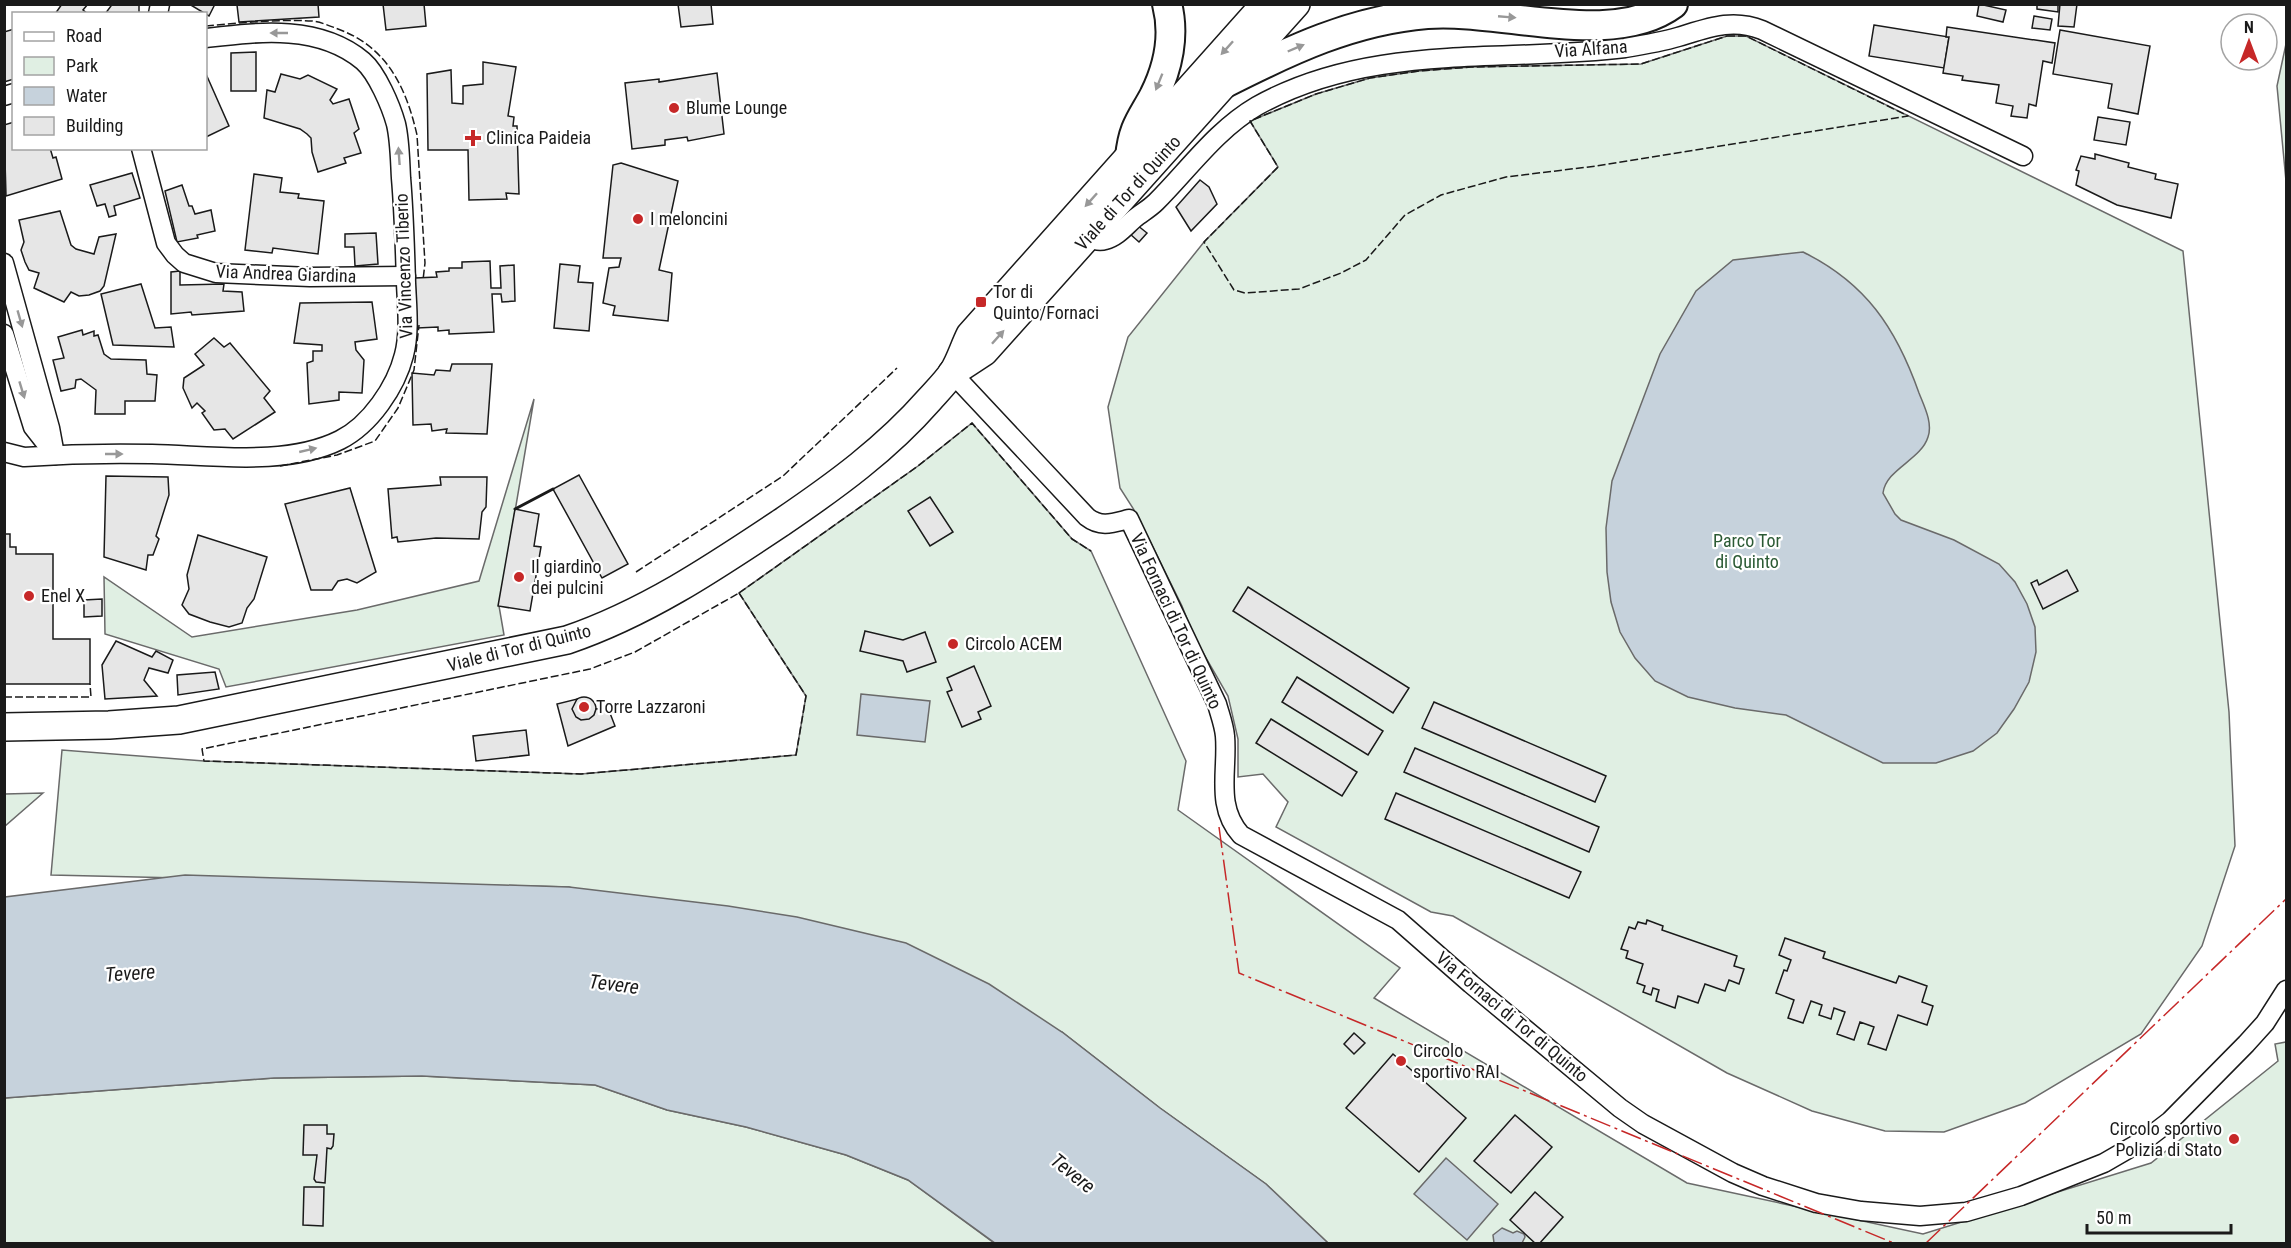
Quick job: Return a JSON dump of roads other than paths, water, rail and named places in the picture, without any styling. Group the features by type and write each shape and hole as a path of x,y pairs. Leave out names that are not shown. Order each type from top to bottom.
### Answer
{"highway":[{"path":"1130,156 1135,128 1154,96 1166,67 1172,34 1167,4"},
{"path":"1225,83 1310,42 1375,22 1408,16 1465,13 1600,26 1620,25 1653,17 1673,4"}],"main road":[{"name":"Viale di Tor di Quinto","path":"4,727 148,724 179,720 567,640 625,618 661,599 806,506 877,452 911,421 952,373 970,335 1266,4"},
{"name":"Viale di Tor di Quinto","path":"952,373 984,352 1296,4"}],"street":[{"name":"Via Alfana","path":"1088,238 1103,241 1114,236 1150,207 1213,140 1236,120 1277,96 1329,76 1387,64 1424,60 1623,48 1660,42 1708,27 1734,23 1762,30 2023,156"},
{"name":"Via Vincenzo Tiberio","path":"4,453 24,456 151,454 268,456 310,450 342,439 361,424 383,398 400,368 408,328 398,132 392,113 371,69 344,48 303,34 264,33 207,38"},
{"name":"Via Andrea Giardina","path":"142,150 166,243 184,263 216,273 310,277 406,276"},
{"path":"1131,189 1145,194 1167,190"},
{"path":"4,263 51,428 55,455"},
{"path":"4,334 33,427 55,455"},
{"name":"Via Fornaci di Tor di Quinto","path":"952,373 1087,517 1097,524 1129,519 1217,704 1224,724 1225,805 1232,823 1241,835 1398,920 1620,1108 1666,1138 1733,1173 1763,1186 1816,1203 1884,1214 1952,1215 1979,1210 2103,1163 2141,1142 2170,1120 2212,1080 2265,1023 2286,990"}],"water":[{"path":"1803,252 1844,278 1876,310 1900,348 1929,420 1928,437 1924,445 1890,477 1883,493 1895,514 1901,520 1954,540 1999,564 2015,582 2027,604 2035,627 2036,652 2029,682 1997,733 1973,751 1936,763 1883,763 1786,715 1735,708 1688,697 1655,681 1635,658 1620,632 1611,602 1607,572 1606,528 1612,481 1660,354 1696,291 1733,260"},
{"path":"861,694 930,701 925,742 857,735"},
{"name":"Tevere","path":"185,875 569,887 728,906 797,917 906,943 989,984 1062,1032 1160,1108 1266,1184 1328,1243 995,1243 908,1180 846,1155 746,1127 667,1110 595,1085 422,1076 274,1078 5,1098 5,897"},
{"path":"1446,1158 1498,1204 1467,1240 1414,1194"},
{"path":"1502,1228 1513,1233 1517,1231 1524,1234 1522,1243 1494,1243 1493,1235"}],"place":[{"name":"Blume Lounge","path":"674,108"},
{"name":"Clinica Paideia","path":"473,138"},
{"name":"I meloncini","path":"638,219"},
{"name":"Tor di Quinto/Fornaci","path":"981,302"},
{"name":"Il giardino dei pulcini","path":"519,577"},
{"name":"Enel X","path":"29,596"},
{"name":"Circolo ACEM","path":"953,644"},
{"name":"Torre Lazzaroni","path":"584,707"},
{"name":"Circolo sportivo RAI","path":"1401,1061"},
{"name":"Circolo sportivo Polizia di Stato","path":"2234,1139"}],"park label":[{"name":"Parco Tor di Quinto","path":"1747,551"}]}
